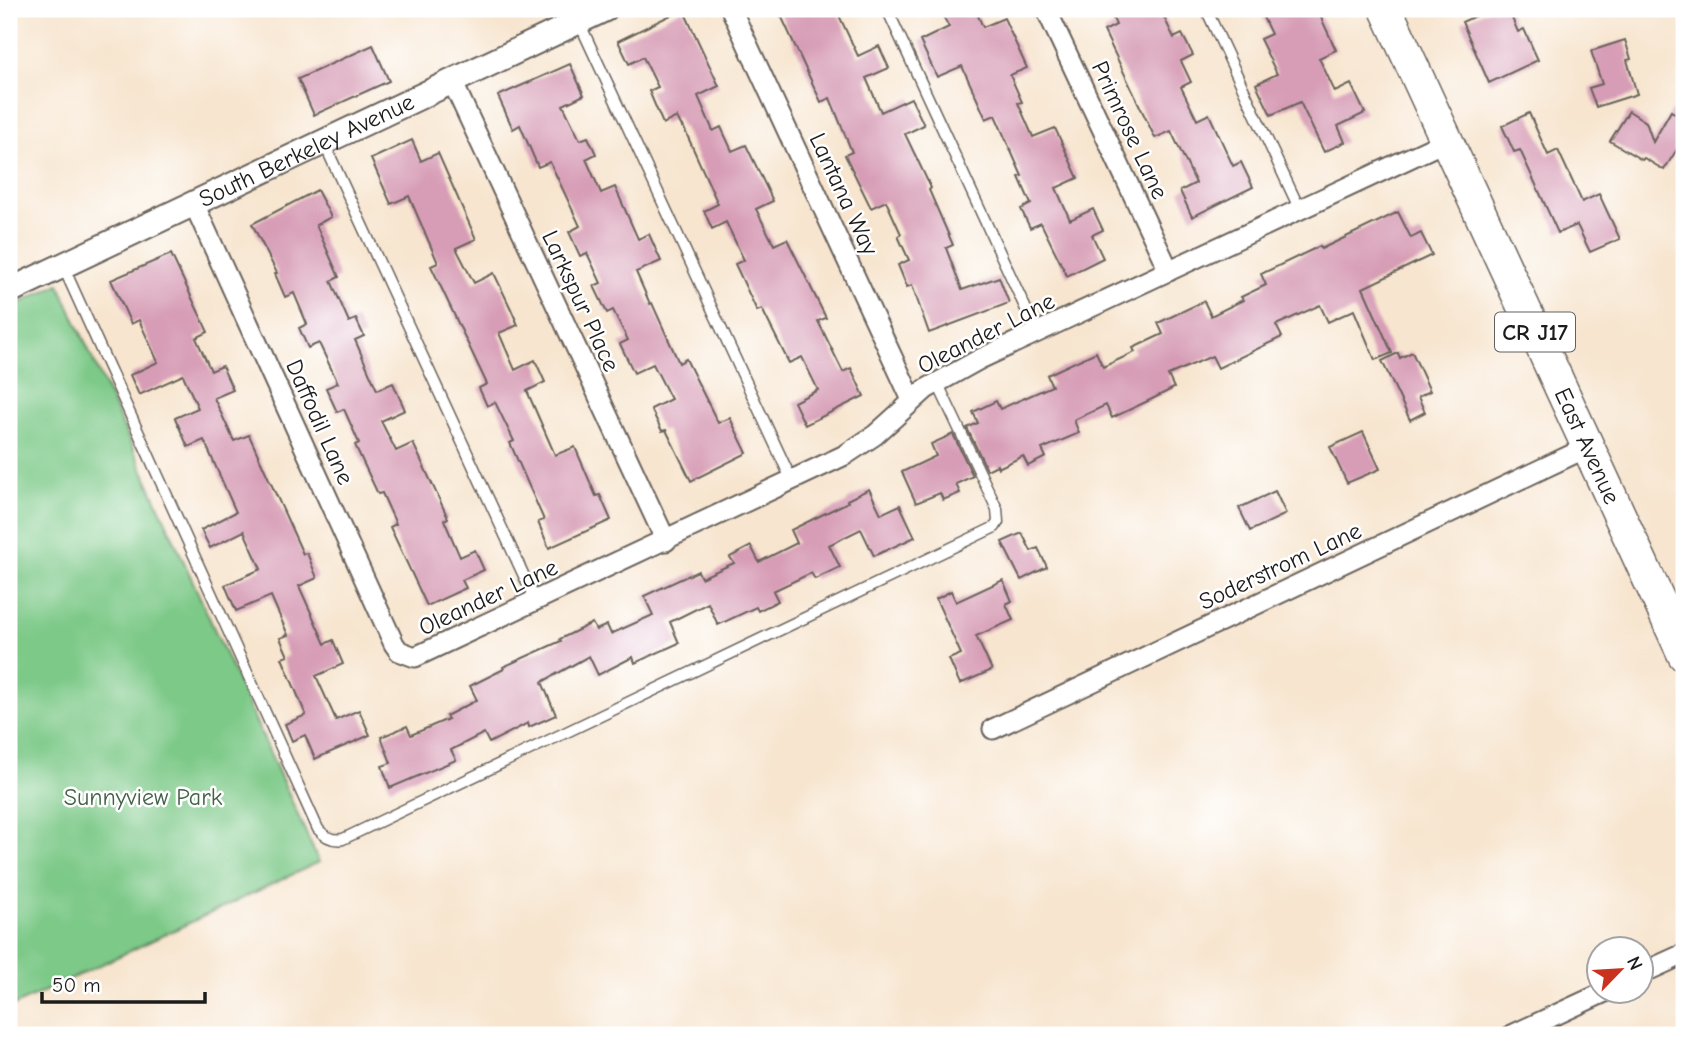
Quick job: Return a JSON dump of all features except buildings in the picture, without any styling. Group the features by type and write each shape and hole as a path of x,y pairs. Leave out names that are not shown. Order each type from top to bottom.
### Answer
{"main road":[{"name":"East Avenue","path":"1386,9 1684,656"}],"street":[{"name":"South Berkeley Avenue","path":"9,291 605,9"},
{"name":"Lantana Way","path":"731,9 912,400"},
{"name":"Primrose Lane","path":"1046,9 1169,271"},
{"name":"Larkspur Place","path":"452,81 666,541"},
{"name":"Oleander Lane","path":"408,656 424,654 845,455 884,428 912,400 937,382 1446,141"},
{"name":"Daffodil Lane","path":"194,204 394,644 399,652 408,656"},
{"name":"Soderstrom Lane","path":"993,729 1588,447"},
{"path":"1654,968 1684,954"},
{"path":"1512,1035 1584,1002"}],"lane":[{"path":"887,9 1037,333"},
{"path":"1206,9 1300,210"},
{"path":"579,21 792,481"},
{"path":"324,142 536,602"},
{"path":"63,266 318,829 329,838 337,840 995,527 998,522 997,509 937,382"}],"green space":[{"name":"Sunnyview Park","path":"59,284 319,862 9,1008 9,308"}]}
